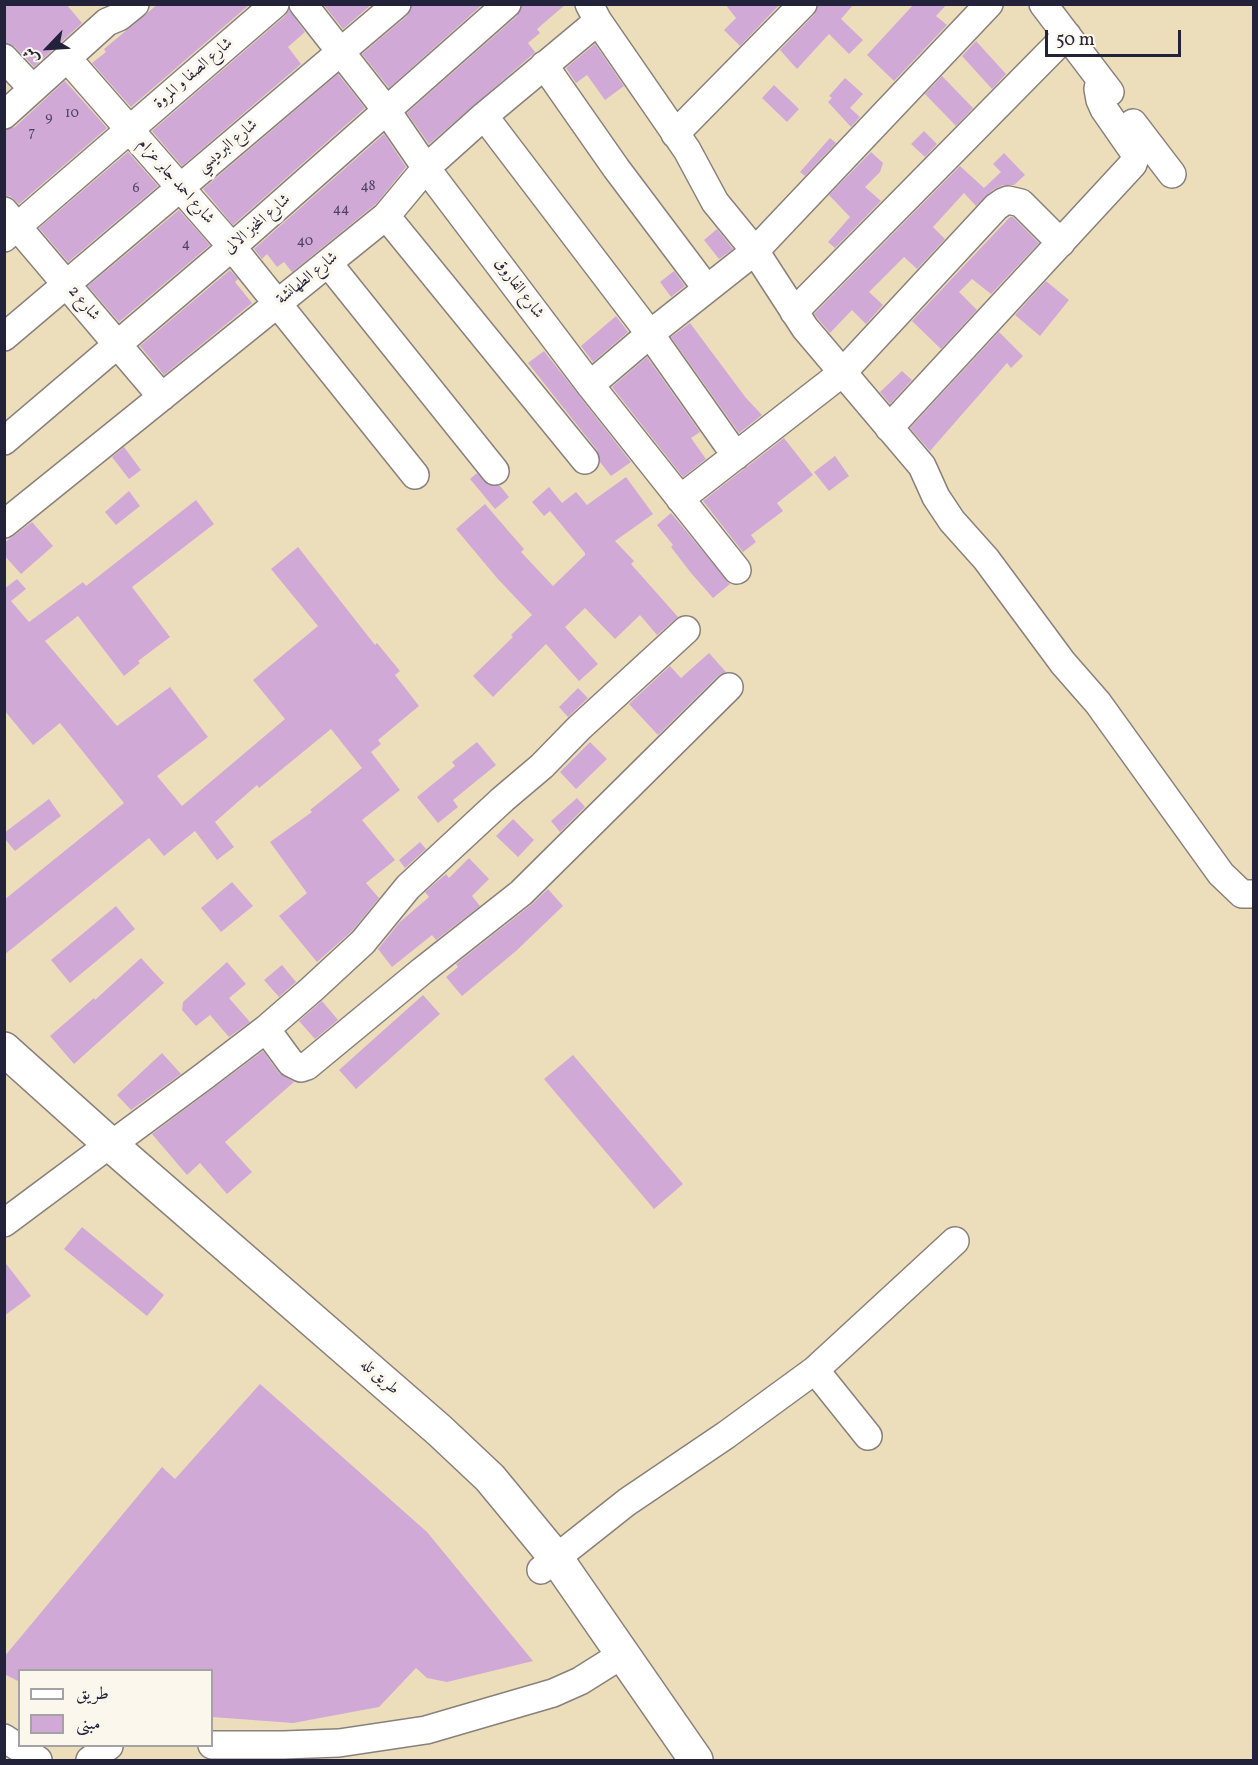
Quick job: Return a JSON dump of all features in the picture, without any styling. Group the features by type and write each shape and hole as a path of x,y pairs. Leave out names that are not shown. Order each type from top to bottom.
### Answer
{"main road":[{"name":"طريق تله","path":"4,1049 104,1149"},
{"name":"طريق تله","path":"4,1071 104,1149 208,1240 465,1453 482,1485 548,1564 615,1659 696,1761"},
{"name":"طريق تله","path":"615,1659 673,1761"}],"street":[{"path":"4,115 67,58 105,10 119,17 135,4"},
{"name":"شارع الصفا و المروة","path":"9,225 130,130 275,4"},
{"name":"شارع الفاروق","path":"303,4 387,111 426,168 590,384 737,570"},
{"name":"شارع البرديسي","path":"4,337 397,4"},
{"name":"شارع المخبز الالى","path":"4,441 232,247 507,4"},
{"path":"675,134 802,4"},
{"path":"590,384 755,251 989,4"},
{"path":"1043,4 1172,174"},
{"path":"593,13 687,150 715,202 755,251 805,328 922,466 936,497 952,521 986,559 1063,663 1098,703 1221,874 1242,894 1254,894"},
{"name":"شارع الطهانشة","path":"4,524 386,216 426,168 544,65 593,13"},
{"path":"794,312 1067,35"},
{"path":"4,58 33,89"},
{"name":"شارع احمد جابر عزام","path":"67,58 232,247 415,476"},
{"path":"544,65 616,168 707,289"},
{"path":"889,429 1133,164 1136,155 1104,109 1098,89 1100,79"},
{"path":"484,116 650,334 736,456"},
{"path":"680,499 842,373 1003,202 1008,200 1021,202 1061,243"},
{"path":"386,216 585,460"},
{"name":"شارع 2","path":"9,225 66,284 162,397"},
{"path":"328,263 495,471"},
{"path":"4,1223 266,1029 363,942 408,887 542,766 579,728 686,630"},
{"path":"266,1029 291,1063 301,1068 308,1066 422,971 521,893 729,687"},
{"path":"548,1564 627,1502 726,1435 814,1370 955,1241"},
{"path":"814,1370 868,1436"},
{"path":"213,1745 339,1743 426,1730 554,1693 615,1659"},
{"path":"4,1738 38,1761"},
{"path":"90,1761 108,1747"}],"building":[{"path":"4,4 66,4 82,23 34,67 15,47 4,43"},
{"path":"158,4 250,4 131,107 92,63 106,52 104,49"},
{"path":"323,4 372,4 343,29"},
{"path":"412,4 483,4 389,88 362,54 407,16"},
{"path":"522,4 566,4 537,29 540,33 528,43 535,52 429,144 407,113 517,16"},
{"path":"725,4 780,4 740,46 724,30 736,18"},
{"path":"818,4 854,4 841,19 863,40 849,54 829,34 797,69 780,50 814,15"},
{"path":"914,4 947,4 936,16 947,25 894,81 867,55"},
{"path":"289,10 305,32 288,47 301,64 182,166 152,131 285,16"},
{"path":"976,41 1006,74 992,89 962,56"},
{"path":"595,44 624,86 605,100 587,75 576,83 566,68"},
{"path":"338,74 365,108 233,225 203,189"},
{"path":"942,76 973,108 956,126 925,94"},
{"path":"845,78 863,94 850,108 860,117 851,127 828,102 832,98 829,96"},
{"path":"65,81 107,128 19,204 10,196 4,196 4,130 15,127"},
{"path":"774,85 799,109 787,122 762,98"},
{"path":"924,131 937,144 925,157 911,144"},
{"path":"384,134 406,167 377,203 292,272 284,262 277,267 267,254 262,259 254,249"},
{"path":"830,138 836,143 805,176 800,172"},
{"path":"128,152 158,186 68,262 39,228"},
{"path":"871,152 883,163 880,172 865,187 881,201 835,248 828,242 850,217 829,195"},
{"path":"1004,153 1025,175 1014,185 1003,185 994,189 976,206 964,193 933,227 945,239 917,269 904,257 869,292 883,305 866,324 852,310 830,333 814,314 960,166 984,188 1001,172 993,164"},
{"path":"179,210 210,245 119,322 88,286"},
{"path":"1010,217 1013,217 1039,243 991,294 972,279 959,292 977,310 941,349 912,321"},
{"path":"717,229 733,249 719,259 704,240"},
{"path":"230,270 238,279 235,282 252,303 164,375 140,346"},
{"path":"674,271 685,286 671,297 660,282"},
{"path":"1046,281 1069,300 1040,336 1015,315"},
{"path":"616,316 628,332 593,362 581,346"},
{"path":"690,323 746,398 762,415 739,433 671,337"},
{"path":"999,332 1023,356 1011,368 1007,363 930,451 910,428"},
{"path":"544,351 631,462 611,476 600,462 597,450 528,363"},
{"path":"647,357 700,432 691,438 706,459 683,477 612,387"},
{"path":"902,371 912,380 890,404 880,392"},
{"path":"784,438 813,475 777,503 783,511 751,535 756,542 743,552 703,501"},
{"path":"124,447 141,470 129,479 112,457"},
{"path":"835,456 849,476 829,491 814,472"},
{"path":"477,473 489,485 500,486 509,497 495,509 470,479"},
{"path":"626,477 653,514 615,541 634,561 631,564 678,617 657,635 640,615 615,639 585,608 565,627 598,664 579,681 546,644 493,697 473,676 532,615 456,529 485,504 524,549 521,552 553,586 585,553 550,511 544,516 532,502 549,487 562,503 576,492 587,505"},
{"path":"129,491 140,506 116,525 105,512"},
{"path":"196,500 214,524 132,587 170,637 138,661 140,663 124,676 78,616 45,641 117,726 170,687 208,737 157,776 182,806 285,719 253,680 318,626 271,569 298,547 375,645 377,643 400,671 395,675 419,706 378,740 381,744 371,752 400,790 362,820 395,860 366,883 379,898 352,931 317,962 279,916 307,893 270,842 312,812 310,810 362,768 331,729 259,788 257,785 215,822 234,847 217,860 195,831 164,856 149,838 4,955 4,900 124,803 60,723 33,745 4,710 4,589 17,579 26,589 11,601 29,622 83,582 86,586"},
{"path":"671,513 730,584 713,598 671,547 673,545 657,525"},
{"path":"32,522 53,546 21,574 4,555 4,543"},
{"path":"709,653 726,672 718,676 658,735 629,704 670,666 681,678"},
{"path":"578,688 588,698 568,717 559,707"},
{"path":"477,742 496,765 453,800 458,807 438,823 417,797 455,766 452,762"},
{"path":"590,742 607,759 576,789 560,772"},
{"path":"577,798 585,807 560,832 551,821"},
{"path":"49,799 61,816 15,851 4,838 4,833"},
{"path":"513,819 534,840 518,857 496,836"},
{"path":"420,842 426,849 405,868 399,860"},
{"path":"469,858 489,879 472,896 480,906 436,940 432,935 392,967 378,949 400,922 429,897 425,892 446,874 449,878"},
{"path":"232,882 253,906 221,932 201,908"},
{"path":"548,889 563,906 516,951 462,996 446,977 458,967 456,964"},
{"path":"116,906 135,929 70,983 51,960"},
{"path":"141,958 164,983 74,1064 50,1036 94,998 95,1000"},
{"path":"227,962 246,984 229,998 250,1022 229,1037 210,1015 196,1026 182,1010 183,1002"},
{"path":"282,965 296,982 279,997 264,980"},
{"path":"423,995 440,1014 356,1089 339,1070"},
{"path":"322,1001 338,1020 315,1039 299,1021"},
{"path":"263,1051 279,1073 294,1082 225,1142 252,1172 227,1194 200,1163 187,1175 152,1134"},
{"path":"162,1053 181,1074 131,1110 117,1095"},
{"path":"573,1055 683,1184 654,1209 544,1079"},
{"path":"82,1227 164,1295 147,1316 64,1249"},
{"path":"4,1261 31,1296 4,1316"},
{"path":"260,1384 427,1532 533,1661 447,1682 427,1678 416,1668 379,1707 293,1723 213,1717 213,1669 18,1669 18,1681 4,1674 4,1657 162,1467 175,1479"}]}
